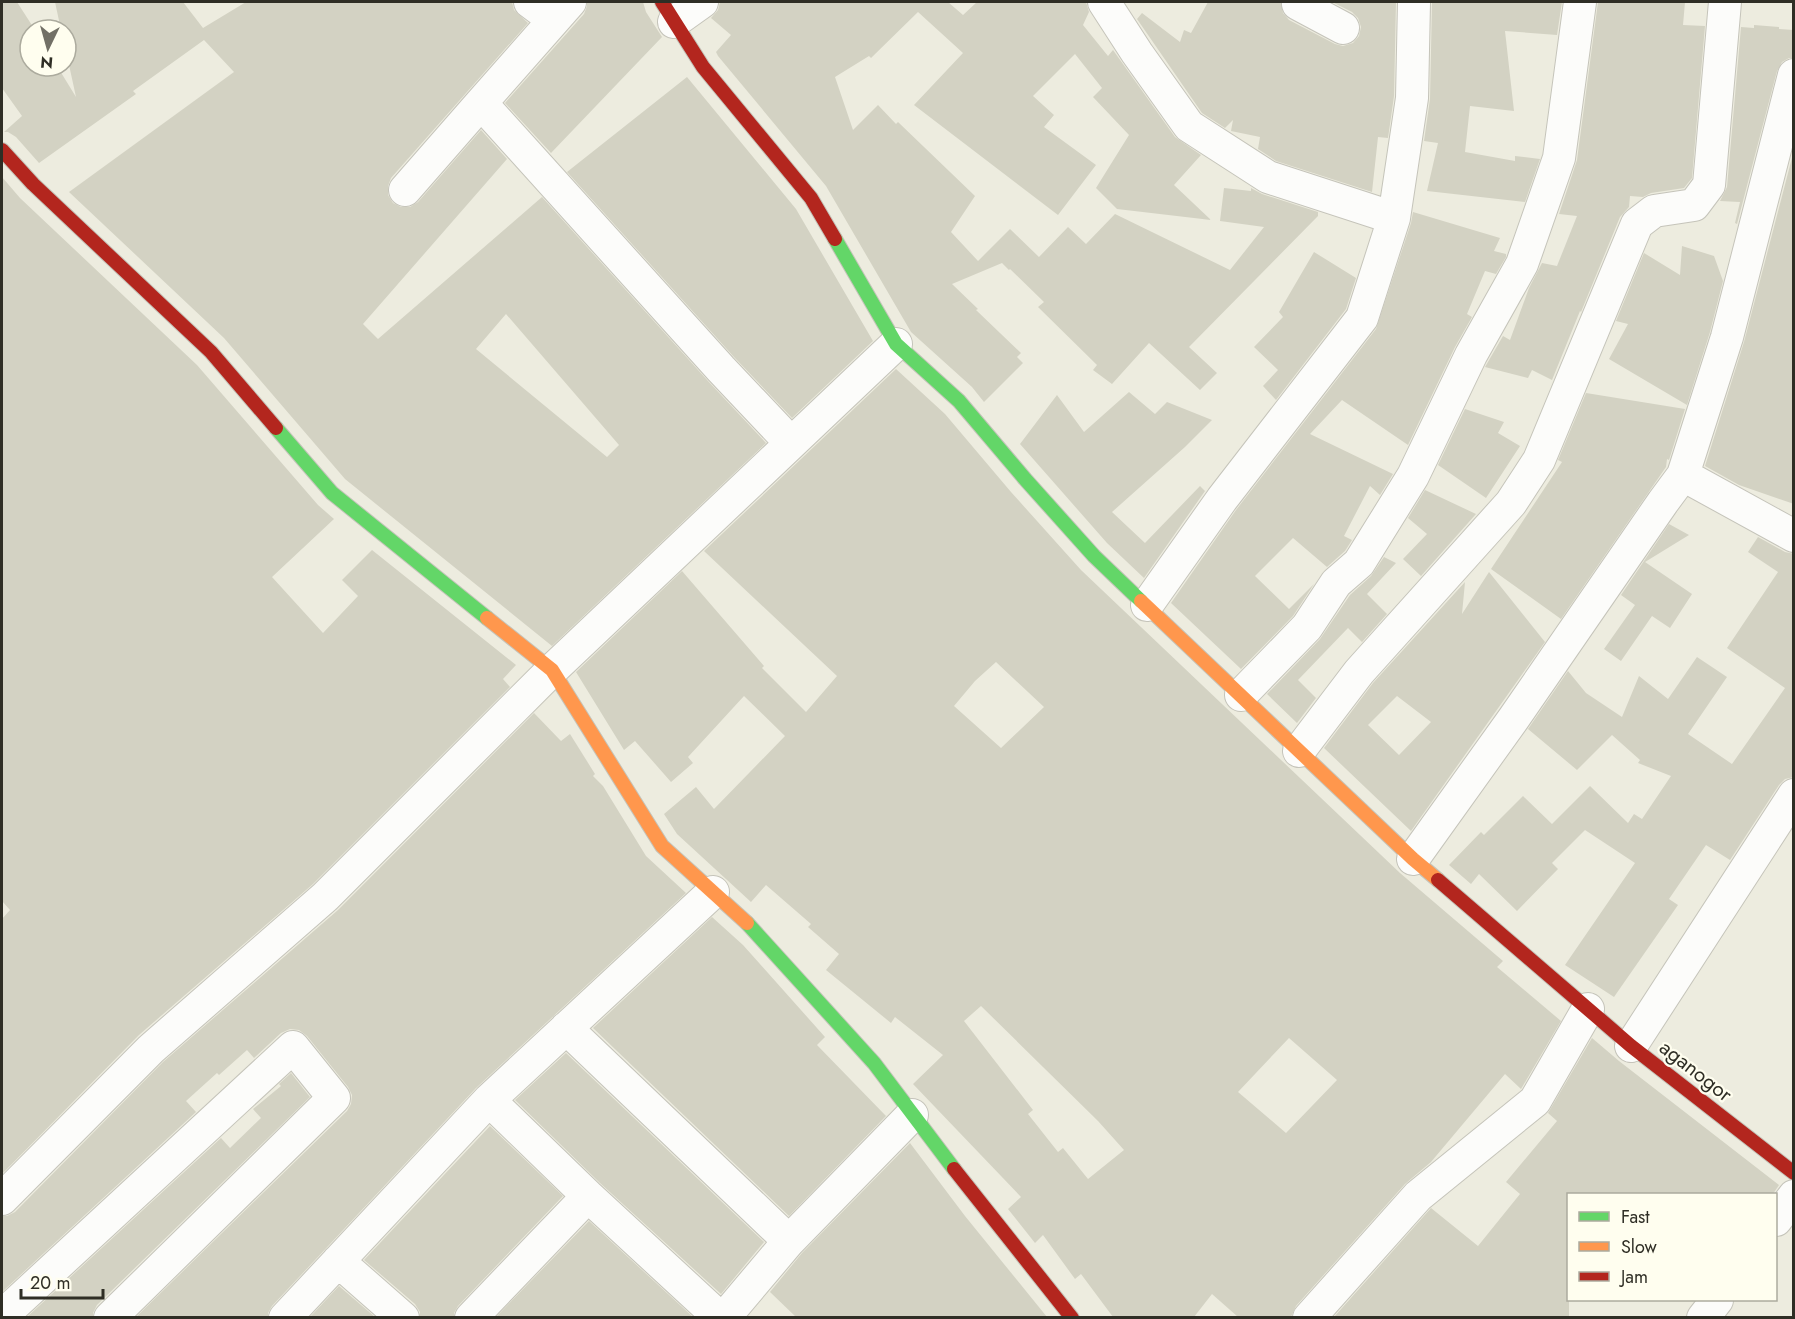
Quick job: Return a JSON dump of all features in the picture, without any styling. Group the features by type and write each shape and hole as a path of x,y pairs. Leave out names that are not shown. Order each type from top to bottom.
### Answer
{"street":[{"path":"668,12 702,2"},
{"path":"1104,2 1189,126 1268,177 1394,218"},
{"path":"1299,2 1298,4 1343,28"},
{"path":"1147,605 1222,499 1362,318 1394,218 1412,98 1413,2"},
{"path":"1241,695 1306,627 1336,583 1359,563 1413,476 1471,355 1522,264 1559,158 1580,2"},
{"path":"1299,751 1359,672 1511,503 1539,460 1637,224 1654,211 1695,206 1709,185 1725,2"},
{"path":"405,190 481,103 551,8"},
{"name":"aganogor","path":"668,12 703,67 811,198 896,344 959,401 1094,556 1413,859 1631,1046 1794,1173"},
{"path":"1413,859 1683,475 1727,337 1792,75 1794,75"},
{"path":"481,103 791,443"},
{"path":"6,163 33,184 211,352 332,493 552,670 662,846 756,932 866,1054 980,1204 1072,1317"},
{"path":"2,1199 151,1048 325,897 552,670 896,344"},
{"path":"1683,475 1794,536"},
{"path":"1631,1046 1794,795"},
{"path":"285,1317 489,1100 713,892"},
{"path":"1312,1316 1418,1196 1535,1101 1581,1004"},
{"path":"566,1028 789,1241"},
{"path":"2,1316 293,1047 334,1098 110,1317"},
{"path":"489,1100 588,1196 722,1317 789,1241 912,1115"},
{"path":"471,1317 588,1196"},
{"path":"1777,1219 1794,1196"},
{"path":"338,1262 403,1317"},
{"path":"1703,1317 1715,1301"}],"building":[{"path":"2,2 17,2 27,18 18,18 18,78 64,78 76,97 72,78 78,78 78,18 58,18 55,2 183,2 203,28 246,2 512,2 514,10 528,23 391,178 388,195 393,203 401,207 410,207 418,202 481,130 507,159 363,324 378,339 542,197 766,443 552,646 345,479 224,338 69,192 234,72 204,40 133,91 136,94 39,163 16,137 4,132 22,116 2,88","holes":["506,314 619,445 607,457 476,349"]},
{"path":"587,2 643,2 646,12 662,37 551,153 505,103 584,14"},
{"path":"720,2 948,2 963,15 977,2 1086,2 1089,12 1083,25 1108,56 1113,50 1175,137 1201,155 1174,185 1211,220 1117,209 1096,188 1129,135 1093,97 1102,88 1075,54 1033,96 1054,115 1044,127 1096,165 1058,215 914,105 963,53 918,12 871,58 869,56 835,77 853,130 878,105 975,196 951,232 978,261 1010,229 1039,257 1068,227 1086,244 1115,214 1230,270 1264,227 1220,221 1224,188 1251,191 1251,188 1262,194 1318,212 1318,216 1189,347 1217,373 1200,390 1149,343 1112,384 1093,370 1097,365 1038,307 1044,302 1002,263 952,284 1021,353 1017,357 1023,363 984,402 972,387 911,332 826,186 718,56 716,52 731,35 711,18 718,10"},
{"path":"1208,2 1281,2 1283,13 1289,20 1343,46 1353,43 1359,36 1361,27 1358,18 1352,12 1332,2 1396,2 1394,96 1388,138 1378,137 1372,192 1276,161 1258,149 1260,137 1231,131 1233,120 1225,128 1202,113 1137,19 1142,13 1180,42 1184,30 1191,33"},
{"path":"1432,2 1562,2 1557,35 1505,31 1514,111 1470,106 1465,152 1515,161 1515,156 1540,159 1525,202 1427,191 1438,143 1424,141 1430,99"},
{"path":"1598,2 1685,2 1683,25 1705,26 1692,178 1684,188 1651,193 1643,197 1630,196 1629,207 1620,217 1552,380 1532,370 1528,378 1485,367 1503,336 1510,340 1529,288 1542,263 1557,266 1577,216 1559,214 1577,160"},
{"path":"1754,25 1794,30 1794,58 1782,62 1777,71 1737,224 1735,223 1740,202 1720,201 1727,187 1741,27 1754,28"},
{"path":"687,77 796,209 873,341 792,418 567,172"},
{"path":"1794,150 1794,504 1739,485 1705,466 1744,342"},
{"path":"2,177 20,198 197,365 318,505 334,519 272,577 323,633 358,596 342,580 372,550 516,665 503,679 510,687 313,884 139,1035 2,1174 2,919 10,910 2,901"},
{"path":"1413,212 1500,238 1494,251 1506,254 1506,257 1496,274 1485,271 1467,314 1472,317 1408,445 1342,400 1310,434 1393,474 1380,495 1370,486 1344,536 1352,540 1345,551 1327,567 1293,538 1255,576 1289,609 1314,584 1293,616 1241,669 1171,603 1236,510 1376,329"},
{"path":"1682,246 1714,256 1723,281 1687,405 1609,359 1628,324 1616,321 1644,253 1680,275"},
{"path":"1314,252 1356,278 1346,309 1276,400 1263,386 1278,370 1254,347 1283,317 1279,312"},
{"path":"896,369 945,414 1081,570 1400,873 1503,961 1497,967 1561,1021 1521,1089 1505,1074 1431,1162 1405,1184 1296,1306 1291,1317 1238,1317 1212,1294 1194,1317 1113,1317 1081,1274 1075,1279 1043,1235 1035,1243 1008,1209 1021,1197 913,1084 943,1055 895,1017 891,1023 826,970 839,954 808,927 811,924 766,885 751,902 677,834 664,814 696,787 714,809 785,736 744,696 688,757 693,763 671,782 635,741 624,750 576,672 682,571 764,666 762,668 806,712 837,676 704,551","holes":["996,662 1044,707 1001,748 954,706 975,681","981,1006 1098,1121 1124,1150 1088,1179 1063,1148 1058,1152 1028,1114 1033,1110 964,1021","1289,1038 1337,1080 1286,1133 1238,1092"]},
{"path":"1129,392 1155,414 1167,402 1212,420 1112,512 1145,543 1200,486 1205,491 1144,578 1107,543 1020,444 1057,395 1084,432"},
{"path":"1586,393 1685,409 1666,467 1561,619 1491,569 1562,462 1558,460"},
{"path":"1465,409 1504,422 1498,433 1520,446 1486,498 1438,465"},
{"path":"1425,490 1476,514 1421,576 1403,559 1427,534 1408,518"},
{"path":"1669,524 1689,535 1645,562 1692,594 1670,628 1652,616 1621,661 1604,649 1635,605 1621,595"},
{"path":"1758,537 1785,552 1794,554 1794,777 1785,779 1779,785 1730,860 1706,845 1669,899 1678,905 1614,997 1565,965 1635,863 1585,830 1552,863 1558,869 1517,911 1479,874 1471,884 1449,865 1481,832 1484,835 1523,796 1552,824 1590,786 1628,823 1634,814 1642,819 1671,776 1638,763 1640,760 1612,735 1577,770 1528,729 1568,671 1586,693 1622,717 1639,676 1668,699 1697,657 1727,677 1688,734 1732,764 1785,688 1727,648 1778,572 1748,552"},
{"path":"1384,557 1396,563 1367,594 1387,614 1362,642 1348,628 1298,680 1316,698 1297,723 1267,694 1320,639 1350,595 1371,576"},
{"path":"1489,572 1545,642 1411,831 1324,748 1373,683 1465,582 1462,614","holes":["1397,696 1431,722 1399,755 1368,725"]},
{"path":"534,713 561,741 570,734 595,774 593,776 603,786 646,856 686,893 476,1088 272,1306 268,1317 136,1317 347,1111 351,1104 352,1095 348,1087 307,1036 299,1030 290,1029 281,1033 254,1058 247,1050 186,1101 196,1112 2,1292 2,1216 15,1212 163,1062 338,910"},
{"path":"712,917 743,945 825,1037 817,1045 886,1116 789,1216 593,1028"},
{"path":"1592,1038 1779,1185 1774,1193 1567,1193 1569,1317 1334,1317 1431,1208 1478,1246 1520,1194 1506,1182 1557,1121 1548,1113"},
{"path":"566,1053 764,1242 721,1294 600,1183 515,1100"},
{"path":"291,1073 310,1097 97,1305 93,1317 27,1317 221,1138 230,1148 261,1118 253,1109 281,1086 279,1084"},
{"path":"490,1126 563,1196 458,1306 454,1317 420,1317 415,1304 364,1260"},
{"path":"910,1143 965,1216 1047,1317 796,1317 770,1292 802,1253"},
{"path":"589,1221 693,1317 496,1317"},
{"path":"339,1286 375,1317 310,1317"}],"traffic: fast":[{"path":"835,239 896,344 959,401 1094,556 1141,601"},
{"path":"276,428 332,493 487,618"},
{"path":"747,923 874,1063 954,1169"}],"traffic: slow":[{"path":"1141,601 1413,859 1438,880"},
{"path":"487,618 552,670 662,846 747,923"}],"traffic: jam":[{"path":"662,2 703,67 811,198 835,239"},
{"path":"2,150 33,184 211,352 276,428"},
{"path":"1438,880 1631,1046 1794,1173"},
{"path":"954,1169 1072,1318"}]}
